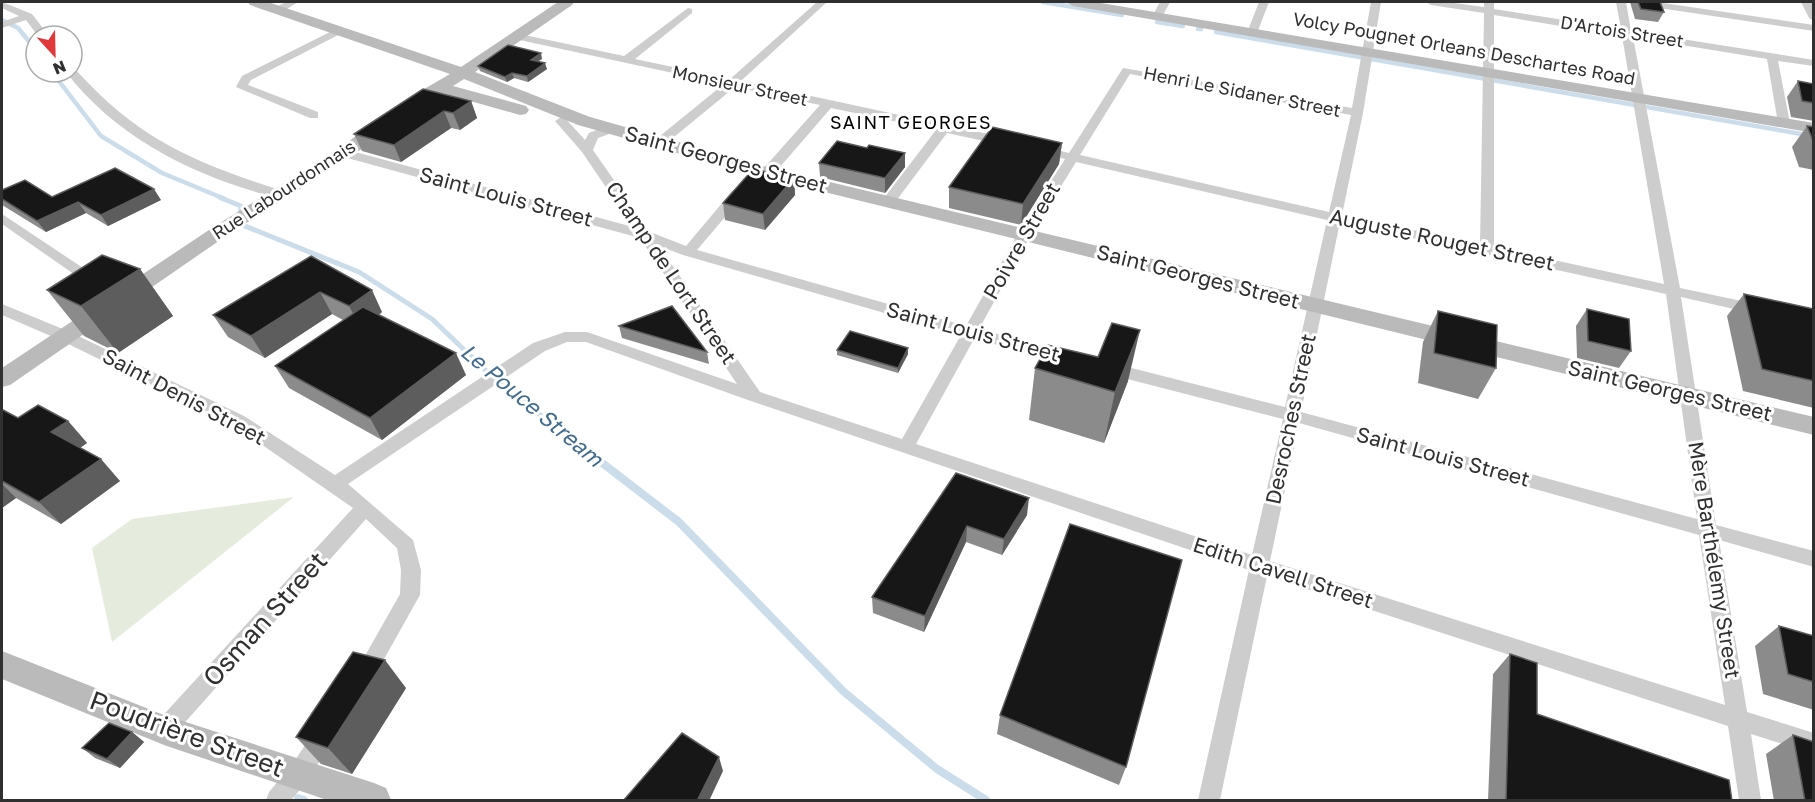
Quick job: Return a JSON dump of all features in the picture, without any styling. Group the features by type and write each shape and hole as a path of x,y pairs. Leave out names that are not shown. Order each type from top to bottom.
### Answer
{"main road":[{"name":"Saint Georges Street","path":"255,2 463,73 584,121 763,171 1814,426"},
{"name":"Rue Labourdonnais","path":"2,379 119,298 344,153 413,103 463,73 567,2"},
{"name":"Volcy Pougnet Orleans Deschartes Road","path":"1073,2 1252,33 1366,57 1639,104 1814,128"},
{"name":"Saint Georges Street","path":"439,87 561,121 584,121"},
{"path":"504,106 520,96"},
{"name":"Poudrière Street","path":"2,664 164,730 374,801"}],"street":[{"path":"278,10 293,2"},
{"path":"659,142 731,84 822,2"},
{"path":"1157,17 1165,2"},
{"path":"1252,33 1264,2"},
{"name":"Desroches Street","path":"1209,801 1357,113 1376,2"},
{"name":"D'Artois Street","path":"1431,2 1489,6 1814,63"},
{"name":"Mère Barthélemy Street","path":"1621,2 1674,291 1687,396 1750,801"},
{"path":"1639,2 1814,28"},
{"path":"1806,2 1814,18"},
{"path":"2,4 28,16 34,24"},
{"path":"1487,250 1489,6"},
{"path":"625,61 688,11"},
{"path":"2,25 28,16"},
{"path":"314,115 242,87 243,83 246,78 338,31"},
{"name":"Monsieur Street","path":"515,36 1072,157"},
{"path":"1772,56 1784,123"},
{"name":"Henri Le Sidaner Street","path":"1127,70 1357,113"},
{"name":"Poivre Street","path":"906,447 1024,235 1127,70"},
{"path":"82,84 123,125 180,159 231,180 278,194"},
{"path":"688,252 827,105"},
{"name":"Champ de Lort Street","path":"561,121 587,150 754,396"},
{"path":"888,202 944,128"},
{"path":"587,150 593,136 600,131 611,129"},
{"name":"Saint Louis Street","path":"344,153 645,235 688,252 969,332 1291,415 1814,559"},
{"name":"Auguste Rouget Street","path":"1072,157 1767,311"},
{"path":"2,218 119,298"},
{"name":"Saint Denis Street","path":"5,310 65,336"},
{"name":"Saint Denis Street","path":"5,310 65,336 238,420 335,484 365,507 406,545 411,570 410,595 350,696"},
{"name":"Edith Cavell Street","path":"335,484 469,392 551,341 576,335 1259,565 1739,722 1814,744"},
{"name":"Osman Street","path":"164,730 365,507"},
{"path":"277,801 299,774 338,716"}],"shaded area":[{"path":"294,497 112,642 92,548 132,519"}],"building":[{"path":"1638,2 1660,2 1664,12 1641,9"},
{"path":"508,45 541,53 531,60 545,63 527,76 512,73 505,77 478,66"},
{"path":"1798,81 1814,84 1814,103 1802,101"},
{"path":"423,89 471,101 453,113 444,111 394,145 354,134"},
{"path":"1807,126 1814,127 1814,143"},
{"path":"992,127 1062,143 1023,204 949,187"},
{"path":"837,141 905,153 885,178 819,163"},
{"path":"115,168 154,189 101,215 78,202 37,221 2,199 2,190 25,180 52,197"},
{"path":"753,169 794,178 763,214 723,203"},
{"path":"102,255 140,269 81,306 47,290"},
{"path":"311,256 372,290 349,306 320,292 251,336 213,315"},
{"path":"1744,294 1814,309 1814,381 1762,369"},
{"path":"672,306 707,352 619,326"},
{"path":"363,307 456,353 370,418 275,366"},
{"path":"1587,309 1629,319 1631,351 1588,341"},
{"path":"1438,311 1497,325 1496,368 1434,353"},
{"path":"1112,323 1140,330 1115,392 1035,368 1048,345 1098,357"},
{"path":"850,331 908,348 898,368 837,350"},
{"path":"38,405 68,421 51,432 101,459 39,502 2,481 2,411 18,418"},
{"path":"956,473 1029,498 1004,539 967,526 925,616 872,597"},
{"path":"1070,524 1182,560 1126,767 1000,715"},
{"path":"1779,626 1814,636 1814,682 1788,674"},
{"path":"353,652 385,660 328,748 296,737"},
{"path":"1510,654 1537,663 1537,714 1729,780 1732,801 1506,801"},
{"path":"109,723 132,732 107,759 82,748"},
{"path":"682,733 719,757 697,801 623,801"},
{"path":"1793,735 1814,742 1814,801 1805,801"}],"waterway":[{"path":"1043,2 1122,15"},
{"name":"Le Pouce Stream","path":"2,20 18,28 24,35"},
{"path":"1157,22 1183,26"},
{"path":"1216,32 1807,135"},
{"name":"Le Pouce Stream","path":"61,84 101,136 162,173 225,199"},
{"name":"Le Pouce Stream","path":"221,198 241,206 240,224 359,272 432,319 500,384 599,460"},
{"name":"Le Pouce Stream","path":"597,459 679,522 843,691 937,769 986,800"},
{"path":"298,798 304,800"}],"district":[{"name":"SAINT GEORGES","path":"911,123"}]}
